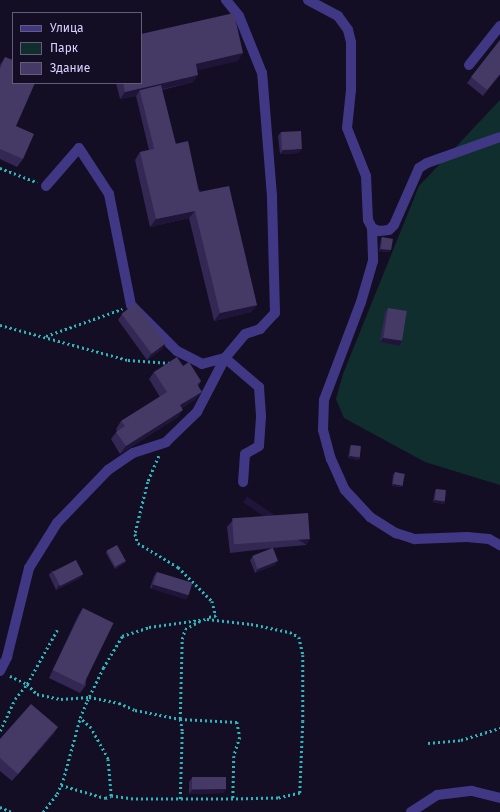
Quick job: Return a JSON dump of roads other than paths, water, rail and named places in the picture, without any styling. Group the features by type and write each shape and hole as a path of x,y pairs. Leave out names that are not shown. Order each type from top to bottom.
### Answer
{"street":[{"path":"3,673 29,568 57,523 108,470 133,453 166,442 197,412 225,358 246,334 260,329 275,313 272,196 262,72 239,16 226,0"},
{"path":"308,0 338,16 348,30 351,42 351,90 347,128 366,176 368,220 372,228 373,261 360,302 324,400 323,430 331,459 346,490 370,517 396,533 415,539 467,537 489,539 500,544"},
{"path":"469,65 500,26"},
{"path":"372,228 380,231 389,230 394,225 420,168 427,163 500,137"},
{"path":"46,186 79,148 109,194 131,306 178,351 202,364 225,358"},
{"path":"225,358 259,387 262,417 259,446 245,454 243,482"},
{"path":"411,812 438,795 472,791 500,798"}]}
